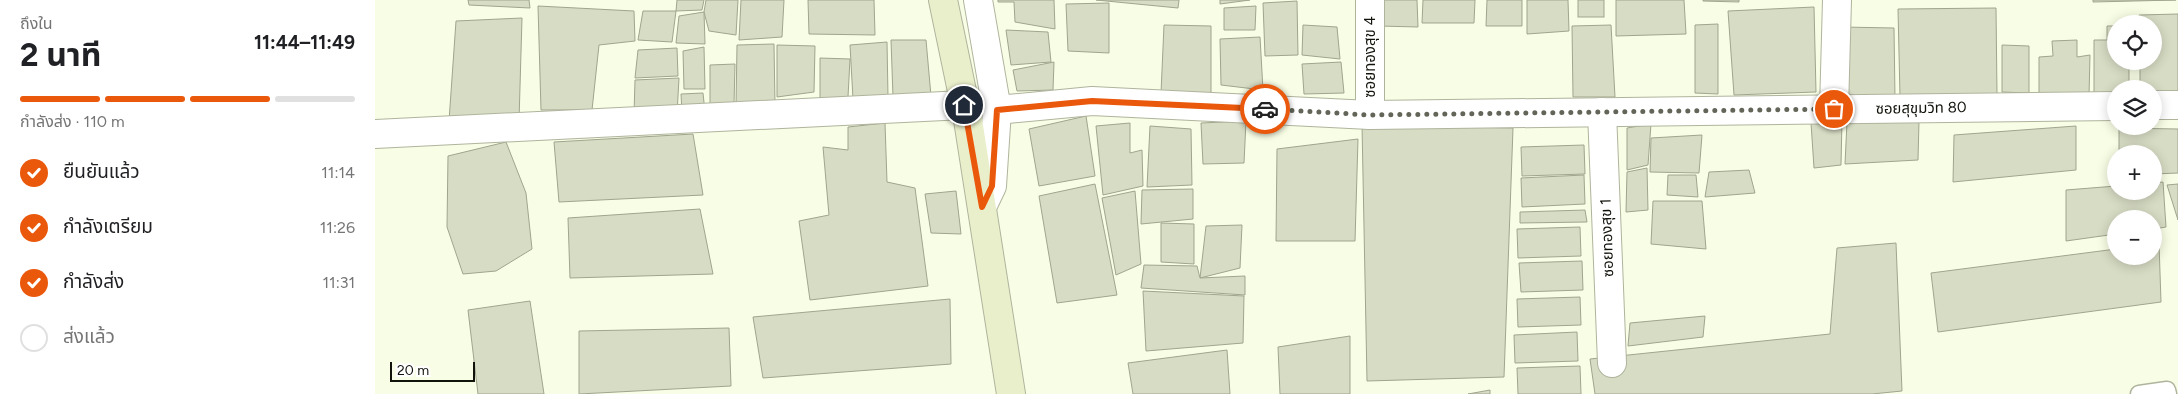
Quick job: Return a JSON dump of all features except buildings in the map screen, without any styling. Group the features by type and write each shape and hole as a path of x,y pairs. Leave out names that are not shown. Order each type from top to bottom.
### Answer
{"main road":[{"path":"943,0 982,207 1011,394"}],"street":[{"path":"978,0 997,110 992,186 982,207"},
{"name":"ซอยทองสุข 4","path":"1370,0 1370,115"},
{"path":"1834,109 1837,0"},
{"name":"ซอยสุขุมวิท 80","path":"997,110 1092,101 1370,115 2107,106"},
{"path":"375,134 964,105"},
{"path":"2162,105 2178,105"},
{"name":"ซอยทองสุข 1","path":"1602,112 1611,363"}],"lane":[{"path":"2139,394 2167,390 2167,394"}],"way so far":[{"path":"1265,109 1370,115 1834,109"}],"route":[{"path":"964,105 982,207 992,186 997,110 1092,101 1265,109"}]}
